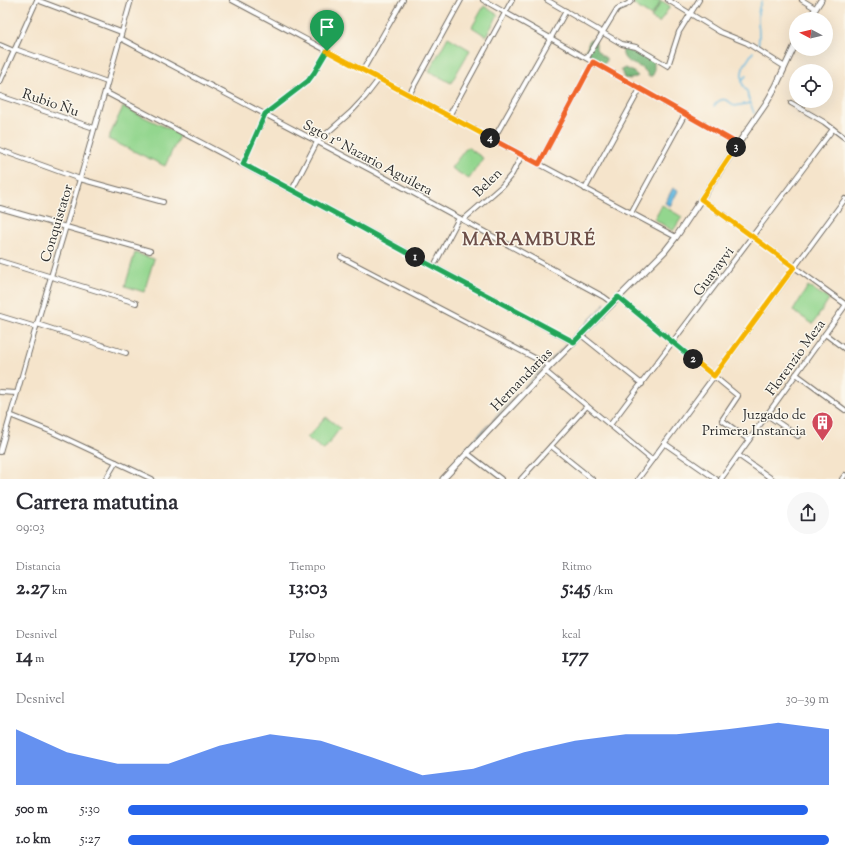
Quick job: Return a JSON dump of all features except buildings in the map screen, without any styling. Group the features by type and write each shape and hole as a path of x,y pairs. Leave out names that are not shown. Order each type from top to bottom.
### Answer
{"street":[{"path":"0,82 37,0 121,32"},
{"name":"Conquistator","path":"0,452 16,392 80,179 130,0"},
{"path":"232,0 676,237"},
{"path":"363,70 403,0"},
{"path":"409,94 462,0"},
{"path":"483,0 738,144"},
{"path":"449,116 512,0"},
{"path":"547,0 622,44 636,47 668,66 679,32 698,0"},
{"path":"587,58 617,9 621,6 628,5 632,0"},
{"path":"668,0 720,32 747,43 785,67"},
{"path":"802,0 815,8"},
{"path":"813,12 821,0"},
{"path":"494,140 566,11"},
{"name":"Sgto 1º Nazario Aguilera","path":"120,38 461,219 604,297 612,303"},
{"path":"0,45 107,82"},
{"path":"243,164 265,114 308,81 327,51"},
{"name":"Hernandarias","path":"443,479 545,371 665,250 676,237 767,102 790,56"},
{"path":"539,164 593,62"},
{"path":"292,190 317,142 351,112 379,79"},
{"path":"585,189 640,88"},
{"path":"105,92 292,190 574,342"},
{"name":"Rubio Ñu","path":"0,96 94,128"},
{"path":"800,108 824,122 845,138"},
{"path":"631,213 685,114"},
{"name":"Guayayvi","path":"610,425 833,129"},
{"path":"0,150 80,179 163,202"},
{"name":"Belen","path":"461,219 502,186 512,174 522,155"},
{"path":"701,199 845,305"},
{"path":"638,479 845,199"},
{"path":"0,208 150,251"},
{"path":"436,262 461,219"},
{"path":"341,257 550,366"},
{"path":"0,261 136,304"},
{"path":"618,297 738,396 722,420 749,440"},
{"name":"Florenzio Meza","path":"721,479 845,305"},
{"path":"0,316 126,353"},
{"path":"825,334 845,348"},
{"path":"581,335 642,384"},
{"path":"545,371 652,460"},
{"path":"796,374 845,410"},
{"path":"0,392 16,392"},
{"path":"521,479 587,406"},
{"path":"10,415 52,432 152,479"},
{"path":"767,415 798,436"},
{"path":"664,443 716,479"},
{"path":"551,446 592,479"},
{"path":"467,453 501,479"},
{"path":"738,455 772,479"},
{"path":"106,479 116,462"},
{"path":"842,479 845,474"}],"green space":[{"path":"636,0 661,1 651,16 633,4"},
{"path":"662,1 670,6 659,23 651,18"},
{"path":"484,6 498,15 486,36 472,27"},
{"path":"448,37 470,50 451,83 429,71"},
{"path":"590,39 595,41 596,49 606,58 606,62 601,65 596,63 586,50"},
{"path":"623,49 648,57 654,62 654,73 652,76 648,76 642,68 625,59"},
{"path":"625,68 638,76 631,79 624,78 621,70"},
{"path":"123,107 180,134 165,166 108,139"},
{"path":"467,147 483,158 469,179 451,168"},
{"path":"662,205 682,217 673,231 654,219"},
{"path":"135,253 154,259 144,292 125,286"},
{"path":"808,286 829,299 813,324 793,311"},
{"path":"326,417 340,428 324,450 307,438"}],"water":[{"path":"673,188 678,191 670,206 665,203"},
{"path":"603,306 466,449 465,449"}],"waterway":[{"path":"758,46 758,12 762,0"},
{"path":"753,52 744,65 742,72 742,83 747,91 754,113"},
{"path":"742,80 746,76"},
{"path":"714,106 722,100 727,100 735,106 751,103"}],"place":[{"name":"Juzgado de Primera Instancia","path":"822,442"}],"district":[{"name":"MARAMBURÉ","path":"529,239"}],"route":[{"path":"327,51 539,164 593,62 738,144 701,199 794,267 714,376 618,297 574,342 243,164 265,114 308,81 327,51"}]}
